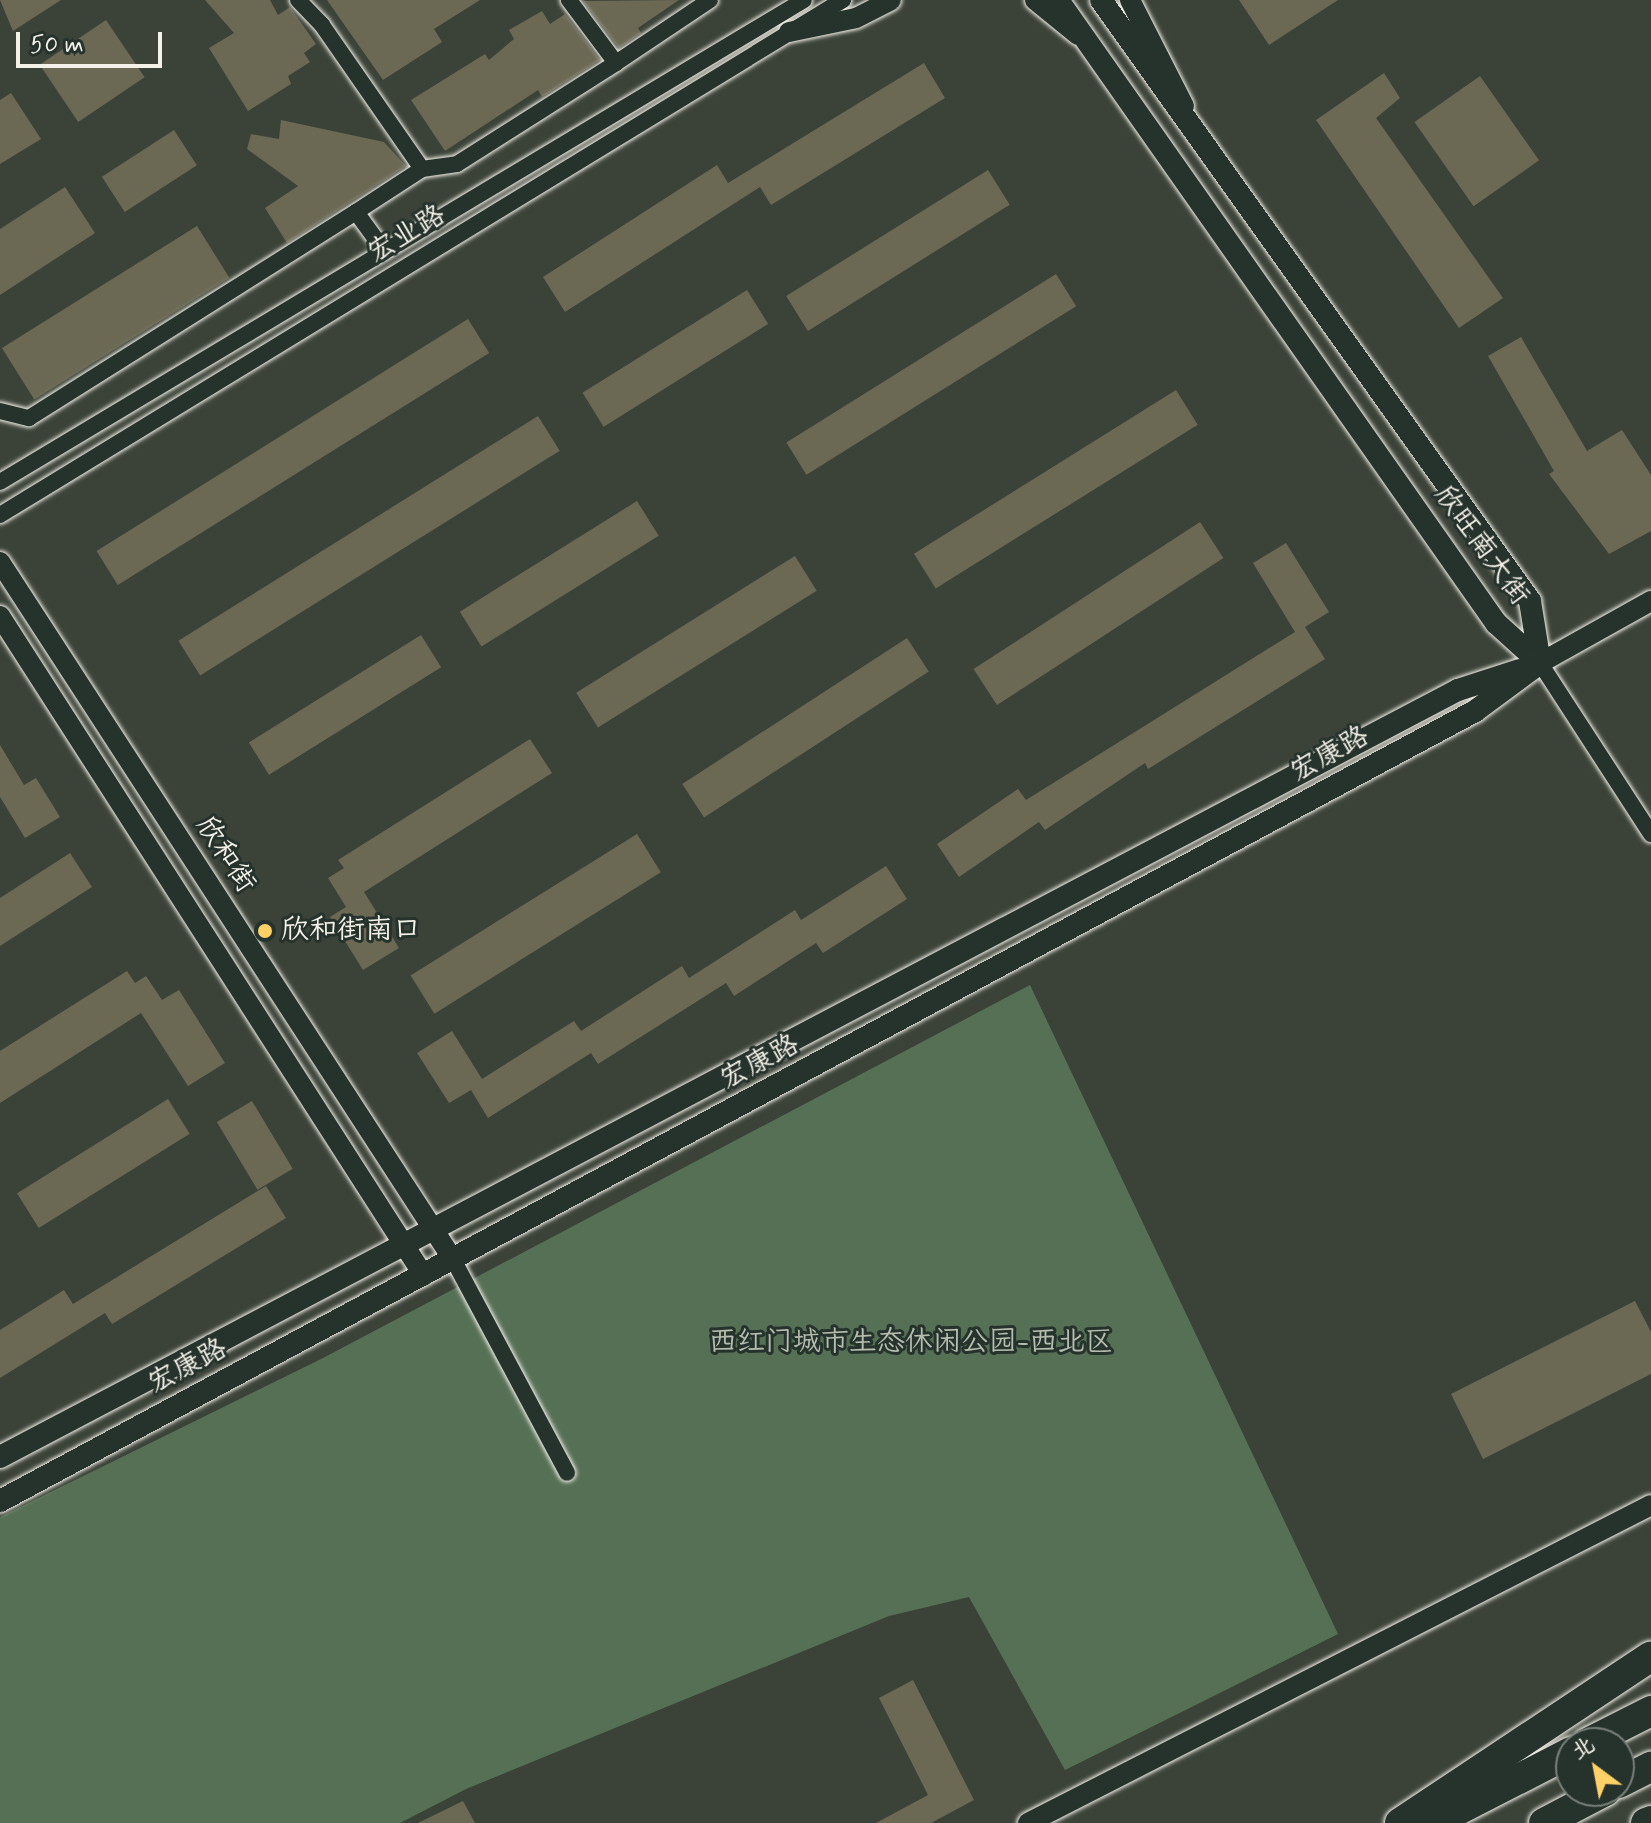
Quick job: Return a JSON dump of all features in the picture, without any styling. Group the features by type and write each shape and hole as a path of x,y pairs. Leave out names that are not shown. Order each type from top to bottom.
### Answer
{"highway":[{"path":"1400,1823 1651,1656"},
{"path":"1620,1727 1651,1711"},
{"path":"1433,1823 1555,1760"},
{"path":"1544,1823 1574,1807"}],"main road":[{"name":"欣旺南大街","path":"1058,0 1496,623 1540,663"},
{"name":"欣旺南大街","path":"1101,0 1530,601 1540,663"},
{"name":"宏康路","path":"0,1457 1458,690 1540,663"},
{"name":"宏康路","path":"0,1501 454,1261 1461,719 1540,663"}],"street":[{"path":"298,0 322,25 422,169"},
{"path":"569,0 616,63"},
{"path":"0,411 29,418 422,169 457,164 710,0"},
{"name":"宏业路","path":"0,482 383,249 804,0"},
{"name":"宏业路","path":"0,515 843,0"},
{"path":"771,19 784,34 856,18 891,0"},
{"path":"1035,0 1088,44"},
{"path":"1130,0 1197,135"},
{"path":"356,212 383,249"},
{"name":"欣和街","path":"0,562 454,1261"},
{"name":"宏康路","path":"1540,663 1651,601"},
{"path":"0,616 280,1046 424,1276"},
{"path":"1540,663 1651,834"},
{"path":"73,732 70,715 76,709 99,715"},
{"path":"280,1046 292,1053 305,1053 312,1045 307,1031"},
{"path":"454,1261 567,1473"},
{"path":"1028,1823 1651,1505"}],"green space":[{"name":"西红门城市生态休闲公园-西北区","path":"1030,985 1338,1634 1065,1770 969,1597 889,1616 466,1789 400,1823 0,1823 0,1517 323,1358"}],"building":[{"path":"0,0 61,0 13,31"},
{"path":"205,0 270,0 278,15 290,7 316,44 304,53 310,62 288,76 291,84 248,111 209,48 234,33"},
{"path":"327,0 480,0 434,29 442,42 383,80"},
{"path":"679,0 638,28 641,33 619,48 583,1"},
{"path":"1239,0 1338,0 1269,45"},
{"path":"542,11 550,24 565,14 600,60 542,97 538,90 445,151 411,100 485,54 489,60 514,39 509,30"},
{"path":"106,20 145,77 78,122 40,65"},
{"path":"924,63 945,98 771,205 760,187 565,312 543,277 717,165 728,183"},
{"path":"1384,73 1400,98 1376,118 1503,298 1459,328 1316,120"},
{"path":"1480,76 1539,160 1474,206 1414,122"},
{"path":"11,93 41,139 0,164 0,100"},
{"path":"281,120 384,142 406,166 287,243 265,208 298,186 247,149 251,134 279,139"},
{"path":"174,130 197,165 125,212 102,177"},
{"path":"988,170 1010,205 808,331 786,296"},
{"path":"65,187 95,233 0,295 0,229"},
{"path":"197,226 229,278 34,400 2,348"},
{"path":"1056,274 1076,306 806,475 786,443"},
{"path":"747,290 768,324 604,427 582,393"},
{"path":"468,319 489,353 118,585 97,551"},
{"path":"1521,337 1587,451 1622,430 1651,475 1651,531 1609,554 1549,474 1554,471 1488,356"},
{"path":"1176,390 1198,425 936,589 914,554"},
{"path":"538,416 560,451 200,675 178,641"},
{"path":"637,501 659,536 481,647 460,612"},
{"path":"1200,522 1223,558 997,705 974,669"},
{"path":"1286,543 1329,612 1305,627 1325,659 1148,769 1145,763 1045,830 1039,822 959,877 937,844 1018,789 1026,800 1295,632 1253,563"},
{"path":"795,556 817,591 598,727 576,693"},
{"path":"421,635 441,667 269,775 249,743"},
{"path":"907,638 929,672 704,818 682,784"},
{"path":"530,739 552,773 364,892 399,948 363,970 330,917 346,907 328,878 344,868 338,860"},
{"path":"0,745 24,785 36,778 60,817 25,838 0,797"},
{"path":"637,834 661,872 434,1014 411,975"},
{"path":"70,853 92,887 0,946 0,898"},
{"path":"886,866 907,899 823,953 816,943 734,996 726,983 598,1064 591,1053 488,1118 471,1090 449,1103 417,1053 452,1031 482,1079 574,1021 581,1031 682,966 689,978 795,910 801,920"},
{"path":"127,971 135,983 146,976 162,1000 179,990 225,1063 188,1086 141,1013 0,1103 0,1051"},
{"path":"168,1099 190,1134 39,1228 17,1193"},
{"path":"252,1101 293,1169 258,1190 217,1122"},
{"path":"266,1186 286,1218 112,1324 105,1313 0,1378 0,1330 64,1290 73,1304"},
{"path":"1635,1301 1651,1332 1651,1374 1483,1459 1451,1394"},
{"path":"913,1680 974,1800 931,1823 876,1823 928,1795 879,1698"},
{"path":"463,1801 475,1823 418,1823"}],"place":[{"name":"欣和街南口","path":"265,931"}]}
